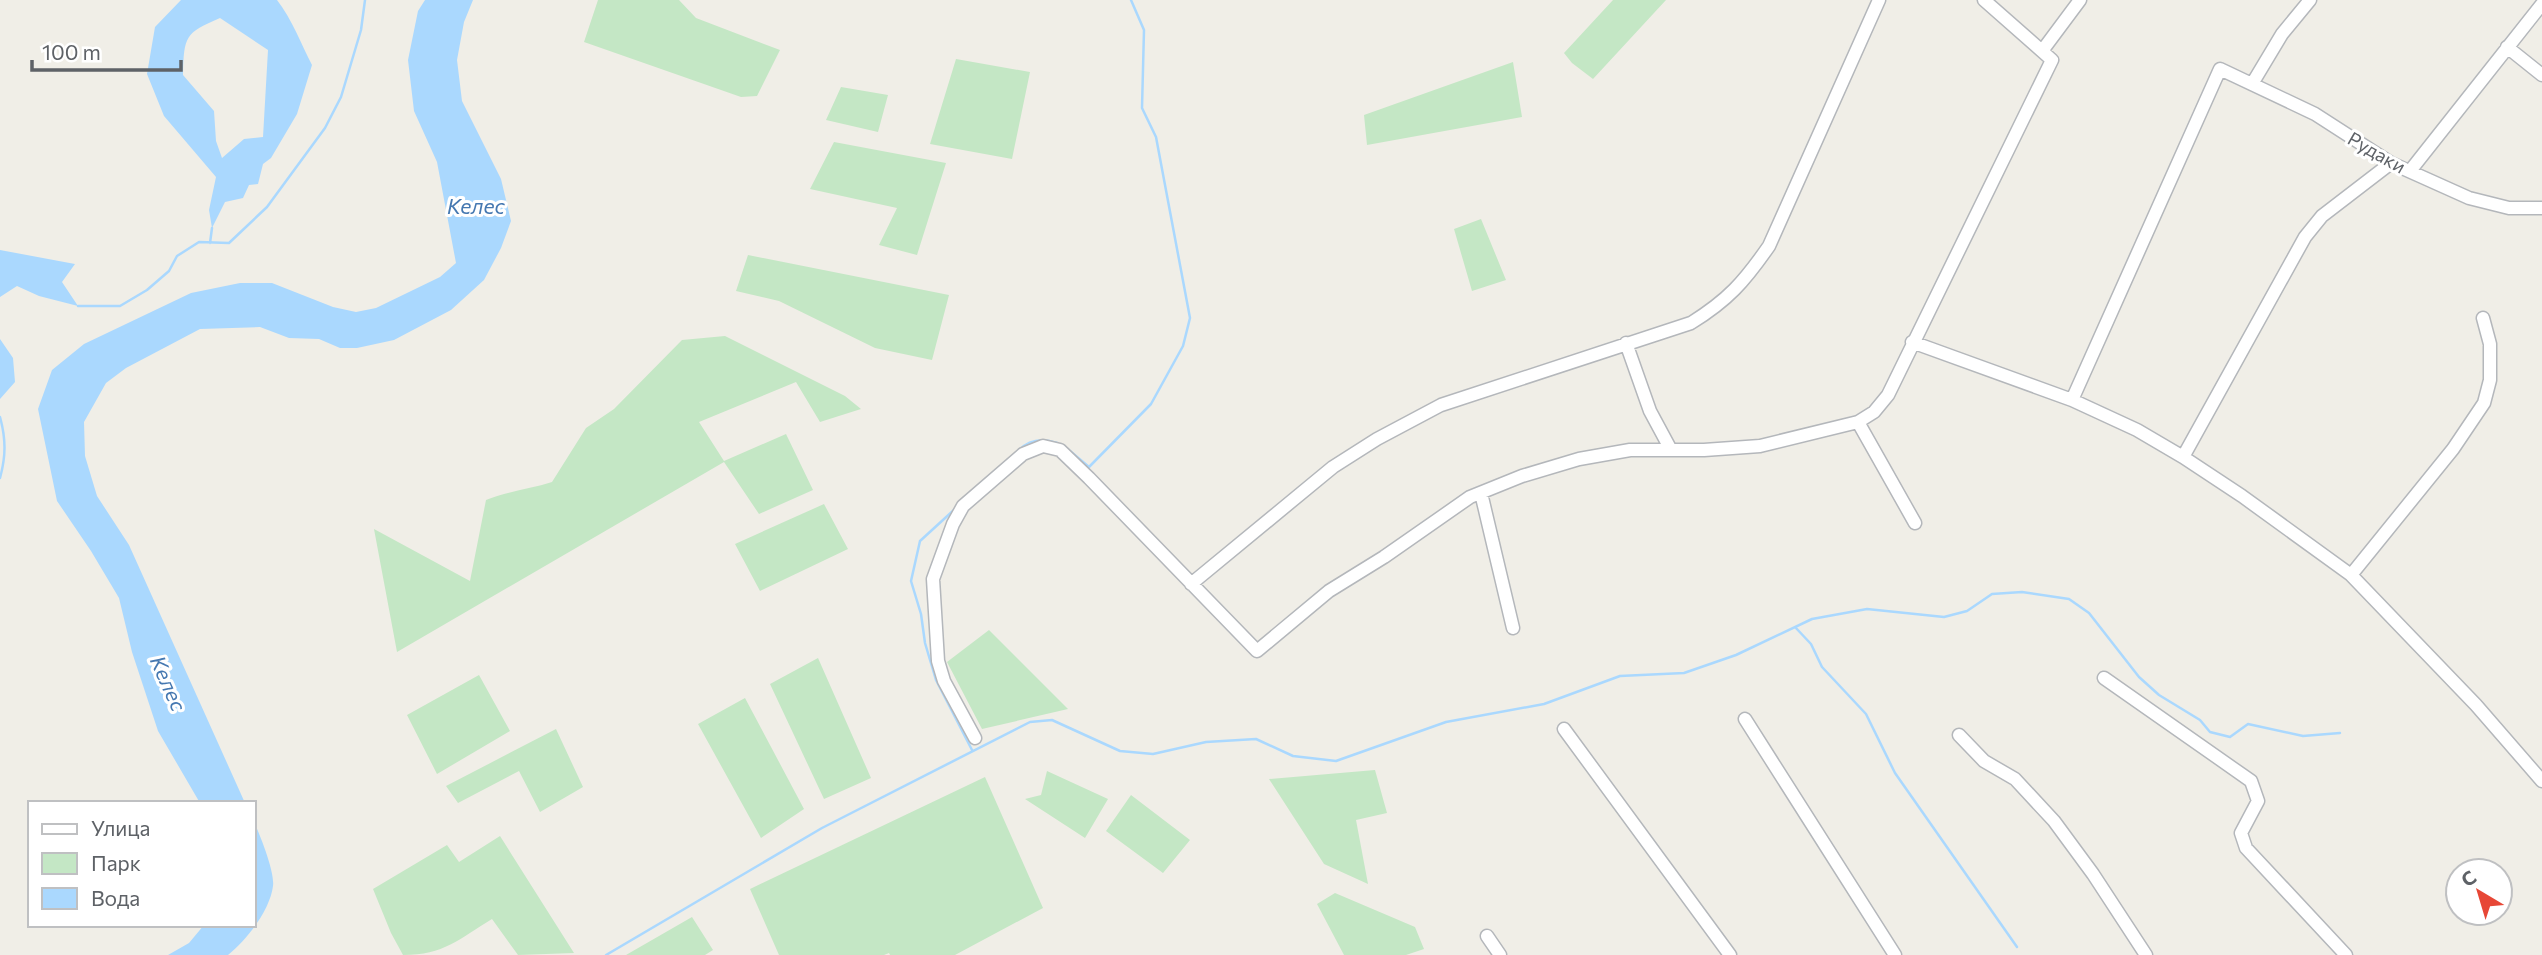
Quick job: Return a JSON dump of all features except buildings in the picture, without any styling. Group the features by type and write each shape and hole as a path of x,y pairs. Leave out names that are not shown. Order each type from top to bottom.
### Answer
{"street":[{"path":"1191,584 1334,467 1377,439 1441,405 1691,323 1720,305 1746,280 1769,246 1879,0"},
{"path":"975,738 944,681 938,661 933,579 953,524 963,506 1023,454 1043,446 1060,450 1257,650 1329,591 1384,557 1470,497 1522,475 1579,459 1630,450 1760,446 1858,422 1874,412 1888,395 2052,60 1984,0"},
{"path":"2042,51 2080,0"},
{"path":"2252,84 2282,34 2310,0"},
{"path":"2410,171 2542,4"},
{"path":"2507,47 2542,75"},
{"name":"Рудаки","path":"2072,400 2220,69 2315,114 2391,163 2469,198 2509,208 2542,208"},
{"path":"2183,457 2305,237 2322,216 2391,163"},
{"path":"2350,575 2453,449 2484,402 2490,380 2490,344 2483,318"},
{"path":"1912,342 2072,400 2137,430 2183,457 2350,575 2476,705 2542,781"},
{"path":"1626,343 1650,411 1671,450"},
{"path":"1858,422 1915,523"},
{"path":"1481,493 1513,628"},
{"path":"2104,678 2251,781 2258,801 2241,833 2246,848 2346,955"},
{"path":"1745,719 1895,955"},
{"path":"1564,729 1730,955"},
{"path":"1959,735 1984,761 2015,779 2054,821 2146,955"},
{"path":"1487,936 1500,955"}],"green space":[{"path":"598,0 679,0 696,18 780,50 757,96 741,97 584,42"},
{"path":"1613,0 1666,0 1593,79 1572,63 1564,53"},
{"path":"956,59 1030,72 1012,159 930,144"},
{"path":"1513,62 1522,117 1367,145 1364,115"},
{"path":"841,87 888,95 878,132 826,120"},
{"path":"834,142 946,163 917,255 879,245 897,208 810,189"},
{"path":"1481,219 1506,280 1472,291 1454,229"},
{"path":"748,255 949,295 932,360 875,348 779,301 736,291"},
{"path":"725,336 845,396 861,409 820,422 796,382 699,422 724,461 786,434 813,490 759,514 724,462 397,652 374,529 470,581 486,500 552,482 586,428 614,409 682,340"},
{"path":"824,504 848,549 760,591 735,544"},
{"path":"989,630 1068,709 982,729 947,662"},
{"path":"818,658 871,778 824,799 770,684"},
{"path":"479,675 510,731 437,774 407,715"},
{"path":"745,698 804,809 761,838 698,724"},
{"path":"556,729 583,787 540,812 519,771 458,803 446,786"},
{"path":"1375,770 1387,813 1356,820 1368,884 1324,864 1269,779"},
{"path":"1047,771 1108,799 1085,838 1025,799 1041,795"},
{"path":"985,777 1043,908 955,955 779,955 750,889"},
{"path":"1131,795 1190,840 1163,873 1106,831"},
{"path":"500,836 574,953 518,955 492,919 440,949 403,955 373,889 447,845 459,862"},
{"path":"1335,893 1415,927 1424,949 1406,955 1344,955 1317,904"},
{"path":"692,917 713,950 705,955 626,955"}],"water":[{"path":"181,0 277,0 292,23 312,65 297,114 271,158 263,164 258,184 249,185 243,198 225,202 212,228 209,210 216,177 164,116 147,74 155,27","holes":["220,18 268,50 263,137 244,139 222,158 216,141 214,111 183,75 186,44 193,32"]},
{"name":"Келес","path":"425,0 473,0 464,22 457,60 462,101 501,179 511,221 501,248 484,280 451,310 394,340 357,348 340,348 319,339 289,338 260,327 200,329 126,368 106,383 84,422 85,456 97,496 129,545 244,801 199,801 158,731 132,652 119,598 57,501 38,409 52,370 84,344 191,293 240,283 272,283 333,307 356,312 376,308 440,277 456,263 437,162 414,111 408,60 418,11"},
{"path":"0,250 75,264 62,282 78,306 39,296 17,286 0,297"},
{"path":"0,339 13,358 15,382 0,399"},
{"path":"256,827 272,872 273,886 267,905 256,924"},
{"path":"202,927 254,927 228,955 168,955 189,943"}],"waterway":[{"path":"78,306 120,306 147,290 169,271 177,256 199,242 229,243 267,207 325,128 341,97 361,30 365,0"},
{"path":"1064,446 1089,467 1151,404 1183,346 1190,318 1156,137 1142,108 1144,30 1131,0"},
{"path":"210,243 212,228"},
{"path":"0,417 4,447 0,478"},
{"path":"1019,450 1037,440 1057,443"},
{"path":"955,509 920,541 911,581 936,680 972,750"},
{"path":"606,955 822,828 1030,722 1052,720 1120,751 1153,754 1206,742 1256,739 1293,756 1336,761 1446,722 1544,704 1620,676 1684,673 1736,655 1812,619 1867,609 1944,617 1967,611 1992,594 2022,592 2069,599 2089,613 2139,677 2159,695 2200,720 2210,732 2230,737 2248,724 2303,736 2340,733"},
{"path":"1795,627 1811,644 1822,667 1866,714 1895,773 2017,947"}]}
